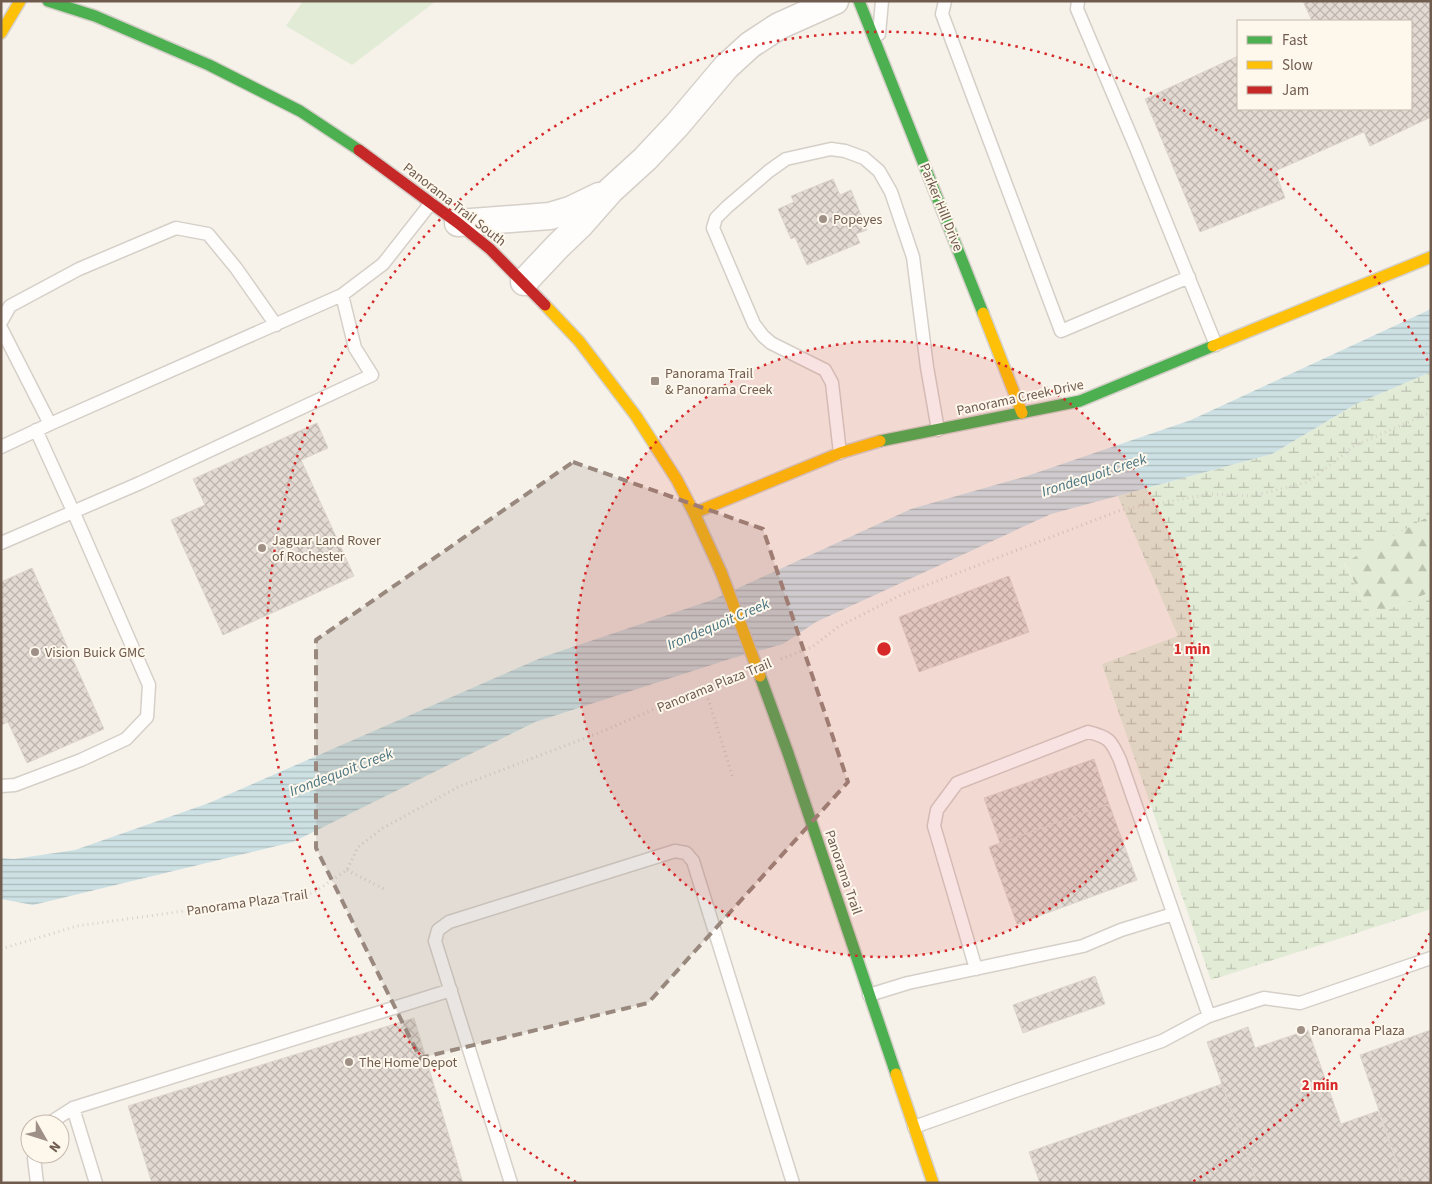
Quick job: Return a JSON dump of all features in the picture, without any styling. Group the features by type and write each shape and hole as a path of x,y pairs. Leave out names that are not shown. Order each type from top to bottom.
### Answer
{"main road":[{"path":"1,33 20,1"},
{"name":"Panorama Trail South","path":"48,1 94,16 159,43 209,65 300,111 348,141 458,223 490,250 524,282 578,341 616,389 677,480 720,572"},
{"name":"Parker Hill Drive","path":"859,1 970,275 1022,413"},
{"name":"Panorama Creek Drive","path":"694,513 840,453 879,441 1080,401 1431,257"},
{"name":"Panorama Trail","path":"720,572 788,753 933,1183"}],"street":[{"path":"524,282 581,224 611,190 664,139 726,67 750,45 780,26 835,1"},
{"path":"458,223 550,216 570,210 611,190"}],"lane":[{"path":"877,47 882,1"},
{"path":"945,1 942,14 1060,331 1189,277"},
{"path":"1078,1 1077,9 1216,345"},
{"path":"840,453 832,383 826,370 763,336 754,324 713,228 716,218 727,206 786,158 830,149 845,150 864,158 879,171 891,192 913,257 927,366 938,430"},
{"path":"1,447 342,295 383,264 431,203"},
{"path":"1,322 10,306 79,270 176,228 208,234 236,268 276,325"},
{"path":"1,543 140,484 372,375 355,348 342,295"},
{"path":"1,328 50,424"},
{"path":"1,786 15,785 88,757 126,739 147,717 149,685 36,430"},
{"path":"976,969 934,826 937,810 957,783 1088,732 1101,736 1113,743 1208,1016"},
{"path":"511,1183 436,941 438,930 449,922 675,851 686,853 693,861 792,1183"},
{"path":"869,995 908,983 1083,946 1121,930 1173,914"},
{"path":"914,1127 1162,1041 1208,1016 1264,998 1300,1003 1431,958"},
{"path":"64,1114 73,1108 451,990"},
{"path":"73,1108 96,1183"},
{"path":"35,1164 37,1183"}],"path":[{"name":"Panorama Plaza Trail","path":"776,661 812,647 838,628 901,595 1121,510 1210,494 1252,496 1308,482 1354,446 1431,412"},
{"name":"Panorama Plaza Trail","path":"1,950 77,926 313,893 347,870 358,847 383,828 460,786 601,732 740,675"},
{"path":"705,689 733,778"},
{"path":"347,870 384,889"}],"highlighted area":[{"path":"573,462 763,529 848,782 648,1003 420,1058 316,848 316,640"}],"green space":[{"path":"303,1 436,1 352,65 286,26"},
{"path":"1431,372 1431,515 1344,563 1372,616 1431,592 1431,909 1211,980 1102,664 1178,636 1118,496 1272,454 1356,404"},
{"path":"1431,515 1431,592 1372,616 1344,562"}],"water":[{"name":"Irondequoit Creek","path":"1431,309 1431,372 1356,404 1272,454 1051,514 816,622 783,644 733,658 535,722 293,842 33,905 1,899 1,858 14,859 75,850 209,803 543,657 712,600 911,509 1027,476 1191,420"}],"building":[{"path":"1303,1 1431,1 1431,117 1370,146 1364,132 1275,171 1285,198 1200,232 1145,99 1237,56 1237,110 1412,110 1412,20 1312,20"},
{"name":"Popeyes","path":"833,179 840,195 851,190 867,230 856,234 860,243 807,265 795,237 791,239 778,209 794,202 791,196"},
{"name":"Jaguar Land Rover of Rochester","path":"317,423 328,448 301,460 354,576 223,635 171,520 205,505 193,479"},
{"name":"Vision Buick GMC","path":"32,568 104,729 27,763 8,722 1,725 1,582"},
{"path":"1009,576 1029,632 919,672 899,617"},
{"path":"1094,759 1109,804 1000,843 984,798"},
{"path":"1109,804 1137,880 1017,924 989,847"},
{"path":"1095,976 1105,1004 1023,1033 1013,1005"},
{"name":"The Home Depot","path":"414,1018 463,1183 152,1183 128,1106"},
{"path":"1248,1027 1255,1048 1308,1030 1341,1124 1378,1111 1404,1183 1257,1183 1207,1042"},
{"path":"1431,1030 1431,1183 1404,1183 1360,1055"},
{"path":"1222,1084 1257,1183 1040,1183 1029,1152"}],"traffic: fast":[{"path":"48,1 95,16 209,65 300,111 359,150"},
{"path":"859,1 983,313"},
{"path":"880,441 1080,401 1213,346"},
{"path":"760,676 788,753 896,1074"}],"traffic: slow":[{"path":"1,33 20,1"},
{"path":"1213,346 1431,257"},
{"path":"545,305 579,341 636,416 677,480 721,572"},
{"path":"983,313 1022,413"},
{"path":"694,513 840,453 880,441"},
{"path":"721,572 760,676"},
{"path":"896,1074 933,1183"}],"traffic: jam":[{"path":"359,150 490,249 545,305"}],"place":[{"name":"Popeyes","path":"823,219"},
{"name":"Panorama Trail & Panorama Creek","path":"655,381"},
{"name":"Jaguar Land Rover of Rochester","path":"262,548"},
{"name":"Vision Buick GMC","path":"35,652"},
{"name":"Panorama Plaza","path":"1301,1030"},
{"name":"The Home Depot","path":"349,1062"}]}
